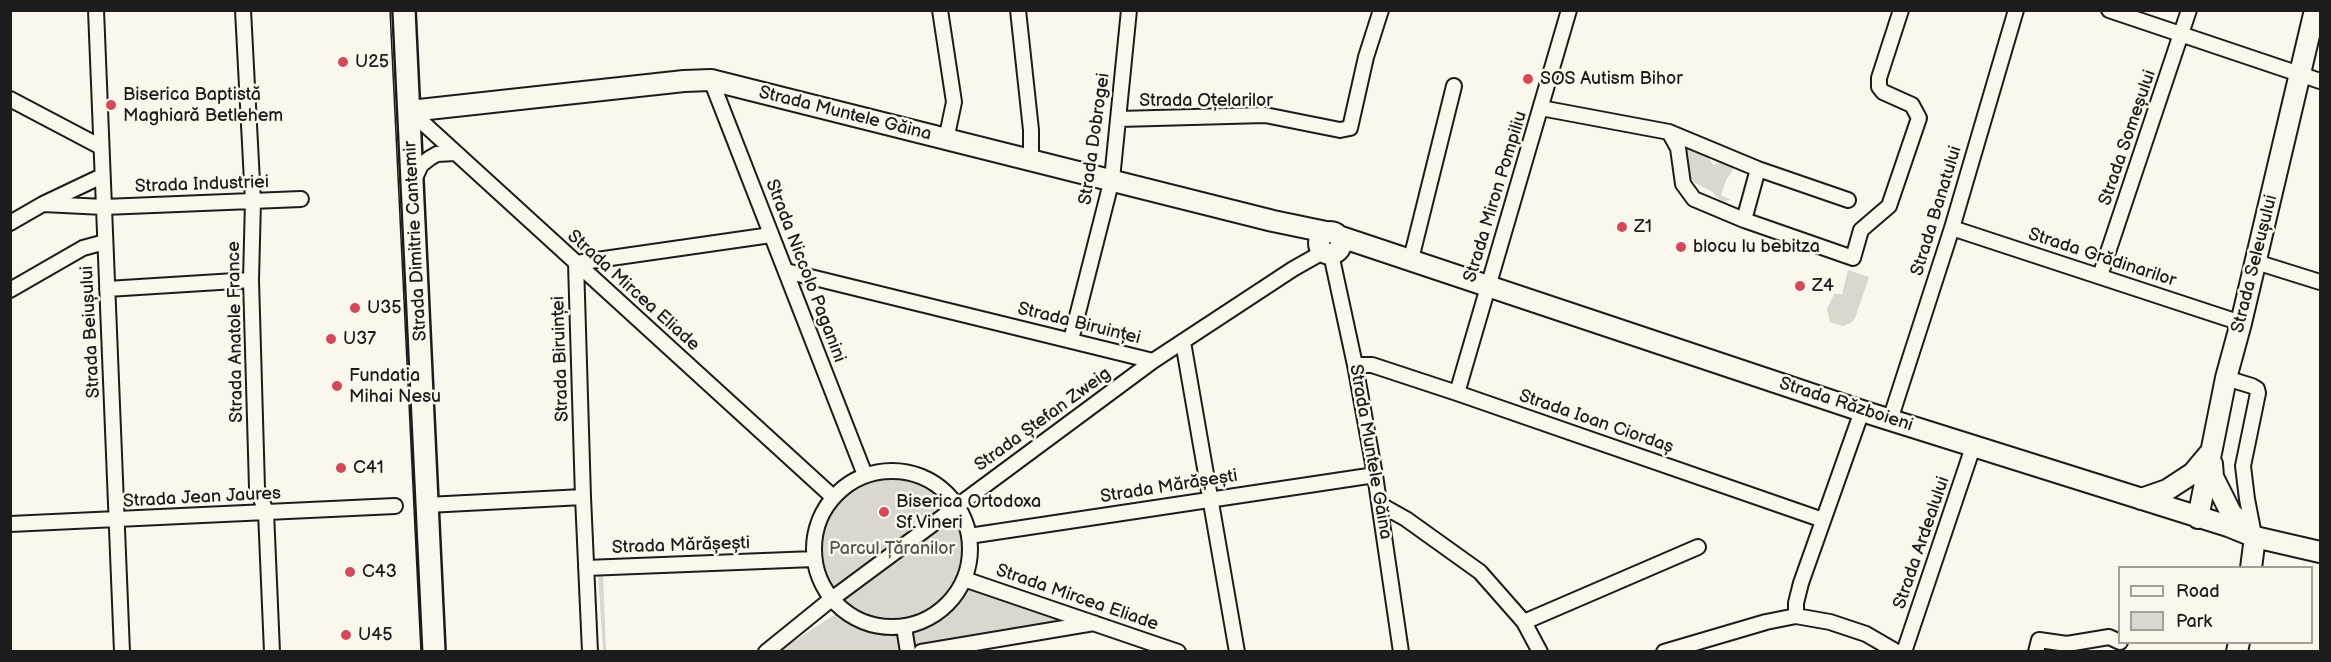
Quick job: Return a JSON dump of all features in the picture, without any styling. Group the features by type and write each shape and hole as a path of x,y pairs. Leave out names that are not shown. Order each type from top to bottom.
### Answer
{"main road":[{"name":"Strada Dimitrie Cantemir","path":"404,10 434,651"}],"street":[{"name":"Strada Beiușului","path":"96,10 122,651"},
{"name":"Strada Anatole France","path":"243,10 253,201 251,280 257,488 266,512 272,651"},
{"path":"940,10 954,102 946,140"},
{"path":"1018,10 1031,130 1031,160"},
{"name":"Strada Dobrogei","path":"1071,340 1112,179 1129,10"},
{"name":"Strada Oțelarilor","path":"1119,119 1265,116 1340,130 1350,128 1366,57 1381,10"},
{"name":"Strada Miron Pompiliu","path":"1457,393 1569,10"},
{"name":"Strada Banatului","path":"1890,420 1952,228 2016,10"},
{"path":"2109,10 2320,81"},
{"name":"Strada Someșului","path":"2100,276 2189,10"},
{"name":"Strada Seleușului","path":"2199,518 2226,378 2316,10"},
{"path":"1669,132 1678,148 1683,184 1694,199 1744,220 1853,258 1861,230 1889,206 1919,118 1912,105 1883,92 1879,87 1879,78 1897,11"},
{"name":"Strada Muntele Găina","path":"410,111 711,80 1273,221 1329,245 1355,365 1375,475 1401,651"},
{"name":"Strada Niccolo Paganini","path":"711,80 865,475"},
{"path":"1411,259 1454,86"},
{"path":"10,99 101,147"},
{"path":"1541,108 1669,132 1758,169 1848,200"},
{"name":"Strada Mircea Eliade","path":"410,111 833,497"},
{"path":"413,182 421,165 430,158 437,154 455,153"},
{"path":"1744,220 1758,169"},
{"path":"10,223 43,204 102,176"},
{"name":"Strada Industriei","path":"43,204 104,207 301,199"},
{"name":"Strada Grădinarilor","path":"1952,228 2241,323"},
{"path":"576,263 771,235"},
{"path":"10,290 83,248 105,242"},
{"name":"Strada Războieni","path":"1329,245 1375,249 1411,259 1973,447 2255,537 2320,552"},
{"name":"Strada Ștefan Zweig","path":"766,651 831,599 1152,362 1329,245"},
{"path":"2256,262 2320,282"},
{"name":"Strada Biruinței","path":"576,263 585,568 590,651"},
{"name":"Strada Biruinței","path":"786,271 1071,340 1152,362"},
{"path":"107,289 251,280"},
{"path":"1183,342 1237,651"},
{"name":"Strada Ioan Ciordaș","path":"1355,365 1372,365 1457,393 1823,520"},
{"path":"2226,378 2257,389 2258,400 2243,466 2255,537 2251,566"},
{"path":"1796,616 1796,603 1801,583 1862,411"},
{"name":"Strada Ardealului","path":"1904,651 1973,447"},
{"path":"2211,452 2213,477 2221,495 2231,513 2255,537"},
{"path":"2141,499 2167,490 2193,473 2211,452"},
{"path":"894,471 916,475 935,484 957,506 965,520 969,536 970,558 964,579 953,598 937,614 904,627 881,627 866,623 842,610 823,586 814,559 813,543 816,526 833,497 848,484 865,475 894,471"},
{"name":"Strada Mărășești","path":"969,536 1375,475"},
{"path":"427,505 583,497"},
{"path":"1380,505 1414,525 1480,572 1524,622 1540,651"},
{"name":"Strada Jean Jaures","path":"10,524 395,506"},
{"path":"1524,622 1698,547"},
{"name":"Strada Mărășești","path":"585,568 814,559"},
{"name":"Strada Mircea Eliade","path":"964,579 1178,651"},
{"path":"1664,651 1766,622 1796,616 1830,622 1866,634 1897,651"},
{"path":"921,651 1096,622"},
{"path":"904,627 908,651"},
{"path":"2036,651 2039,640 2067,644 2109,638 2118,641"}],"green space":[{"path":"1682,144 1702,150 1714,165 1722,160 1731,162 1733,170 1726,180 1721,195 1731,200 1722,201 1711,191 1689,180 1686,152"},
{"path":"1848,270 1869,277 1855,318 1851,323 1843,326 1830,322 1827,309 1834,294 1842,294"},
{"name":"Parcul Țăranilor","path":"894,471 916,475 935,484 957,506 965,520 969,536 970,558 965,579 1096,622 921,651 777,652 842,610 824,589 814,559 813,543 816,526 823,511 833,497 848,484 865,475"},
{"path":"598,572 603,573 606,651 603,651"}],"tram line":[{"path":"390,10 421,652"}],"place":[{"name":"U25","path":"343,62"},
{"name":"SOS Autism Bihor","path":"1528,79"},
{"name":"Biserica Baptistă Maghiară Betlehem","path":"111,105"},
{"name":"Z1","path":"1622,227"},
{"name":"blocu lu bebitza","path":"1681,247"},
{"name":"Z4","path":"1800,286"},
{"name":"U35","path":"355,308"},
{"name":"U37","path":"331,339"},
{"name":"Fundatia Mihai Nesu","path":"337,386"},
{"name":"C41","path":"341,468"},
{"name":"Biserica Ortodoxa Sf.Vineri","path":"884,512"},
{"name":"C43","path":"350,572"},
{"name":"U45","path":"346,635"}]}
